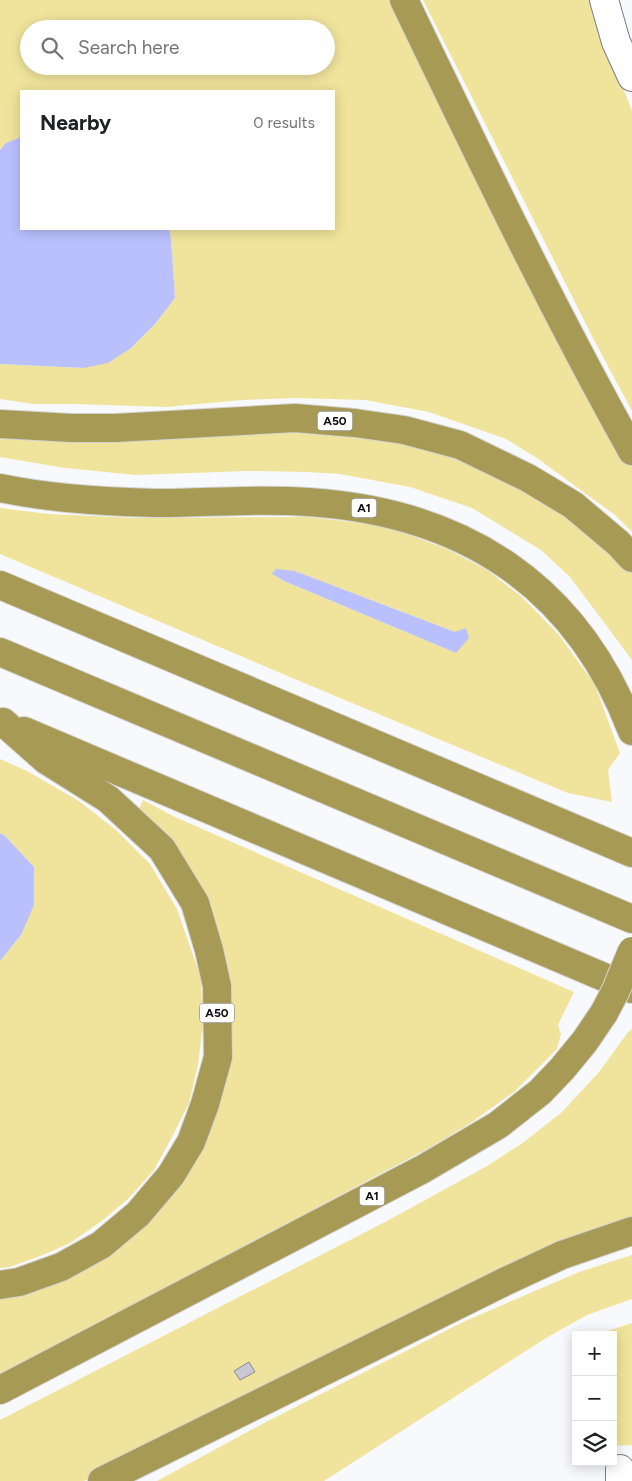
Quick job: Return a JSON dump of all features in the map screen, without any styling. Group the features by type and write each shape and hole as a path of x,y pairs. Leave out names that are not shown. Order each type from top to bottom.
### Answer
{"highway":[{"path":"404,0 519,238 586,369 632,451"},
{"name":"A50","path":"0,424 115,428 296,418 355,423 404,430 460,445 528,478 573,505 618,543 632,558"},
{"name":"A1","path":"0,488 57,498 104,501 158,503 287,501 344,504 390,513 426,523 471,543 508,566 526,579 555,606 579,634 600,664 616,692 632,731"},
{"path":"0,585 632,852"},
{"path":"0,652 632,919"},
{"name":"A50","path":"2,721 632,989"},
{"name":"A50","path":"0,1284 18,1282 61,1267 101,1245 138,1214 171,1175 191,1142 205,1104 218,1057 217,986 209,950 195,903 162,849 108,799 46,760 2,721"},
{"name":"A1","path":"0,1390 423,1169 491,1130 522,1108 551,1080 585,1041 604,1013 632,951"},
{"path":"102,1481 504,1282 562,1255 632,1231"}],"street":[{"path":"604,0 616,42 632,77"}],"shaded area":[{"path":"0,0 394,0 581,374 632,467 632,532 615,515 537,458 506,439 429,412 365,400 296,398 242,400 166,407 33,404 0,399 0,364 84,368 131,348 155,324 175,298 169,230 335,230 335,90 20,90 20,137 6,143 0,150"},
{"path":"423,0 591,0 632,111 632,411 595,342"},
{"path":"288,428 434,447 511,479 569,516 632,571 632,660 570,577 541,550 472,508 410,487 340,474 307,472 248,471 136,475 65,468 0,457 0,439 55,439"},
{"path":"0,508 49,514 136,518 308,517 370,524 402,532 447,549 487,570 522,597 559,635 595,685 620,753 608,770 612,802 568,793 0,554","holes":["295,571 455,632 456,653 284,581 272,574"]},
{"path":"0,759 27,771 79,801 116,830 150,864 177,909 201,978 203,1024 198,1065 189,1103 154,1170 129,1198 103,1220 70,1243 10,1267 0,1268 0,961 21,935 34,867 0,833"},
{"path":"143,800 175,817 574,992 558,1025 561,1034 557,1049 514,1092 472,1122 429,1148 0,1373 0,1296 156,1209 230,1020 165,837 139,809"},
{"path":"632,1029 632,1220 84,1481 0,1481 0,1420 387,1221 487,1166 524,1142 562,1112 599,1072"},
{"path":"632,1255 632,1299 587,1315 546,1338 324,1481 157,1481 264,1423 463,1322 579,1272"},
{"path":"632,1323 632,1445 617,1446 617,1331 608,1331"}],"water":[{"path":"20,137 20,230 169,230 175,298 155,324 131,348 108,363 84,368 0,364 0,150 6,143"},
{"path":"276,569 295,571 455,632 466,628 469,638 456,653 284,581 272,574"},
{"path":"0,833 34,867 34,905 21,935 0,961"}],"building":[{"path":"249,1362 255,1372 240,1380 234,1371"}]}
